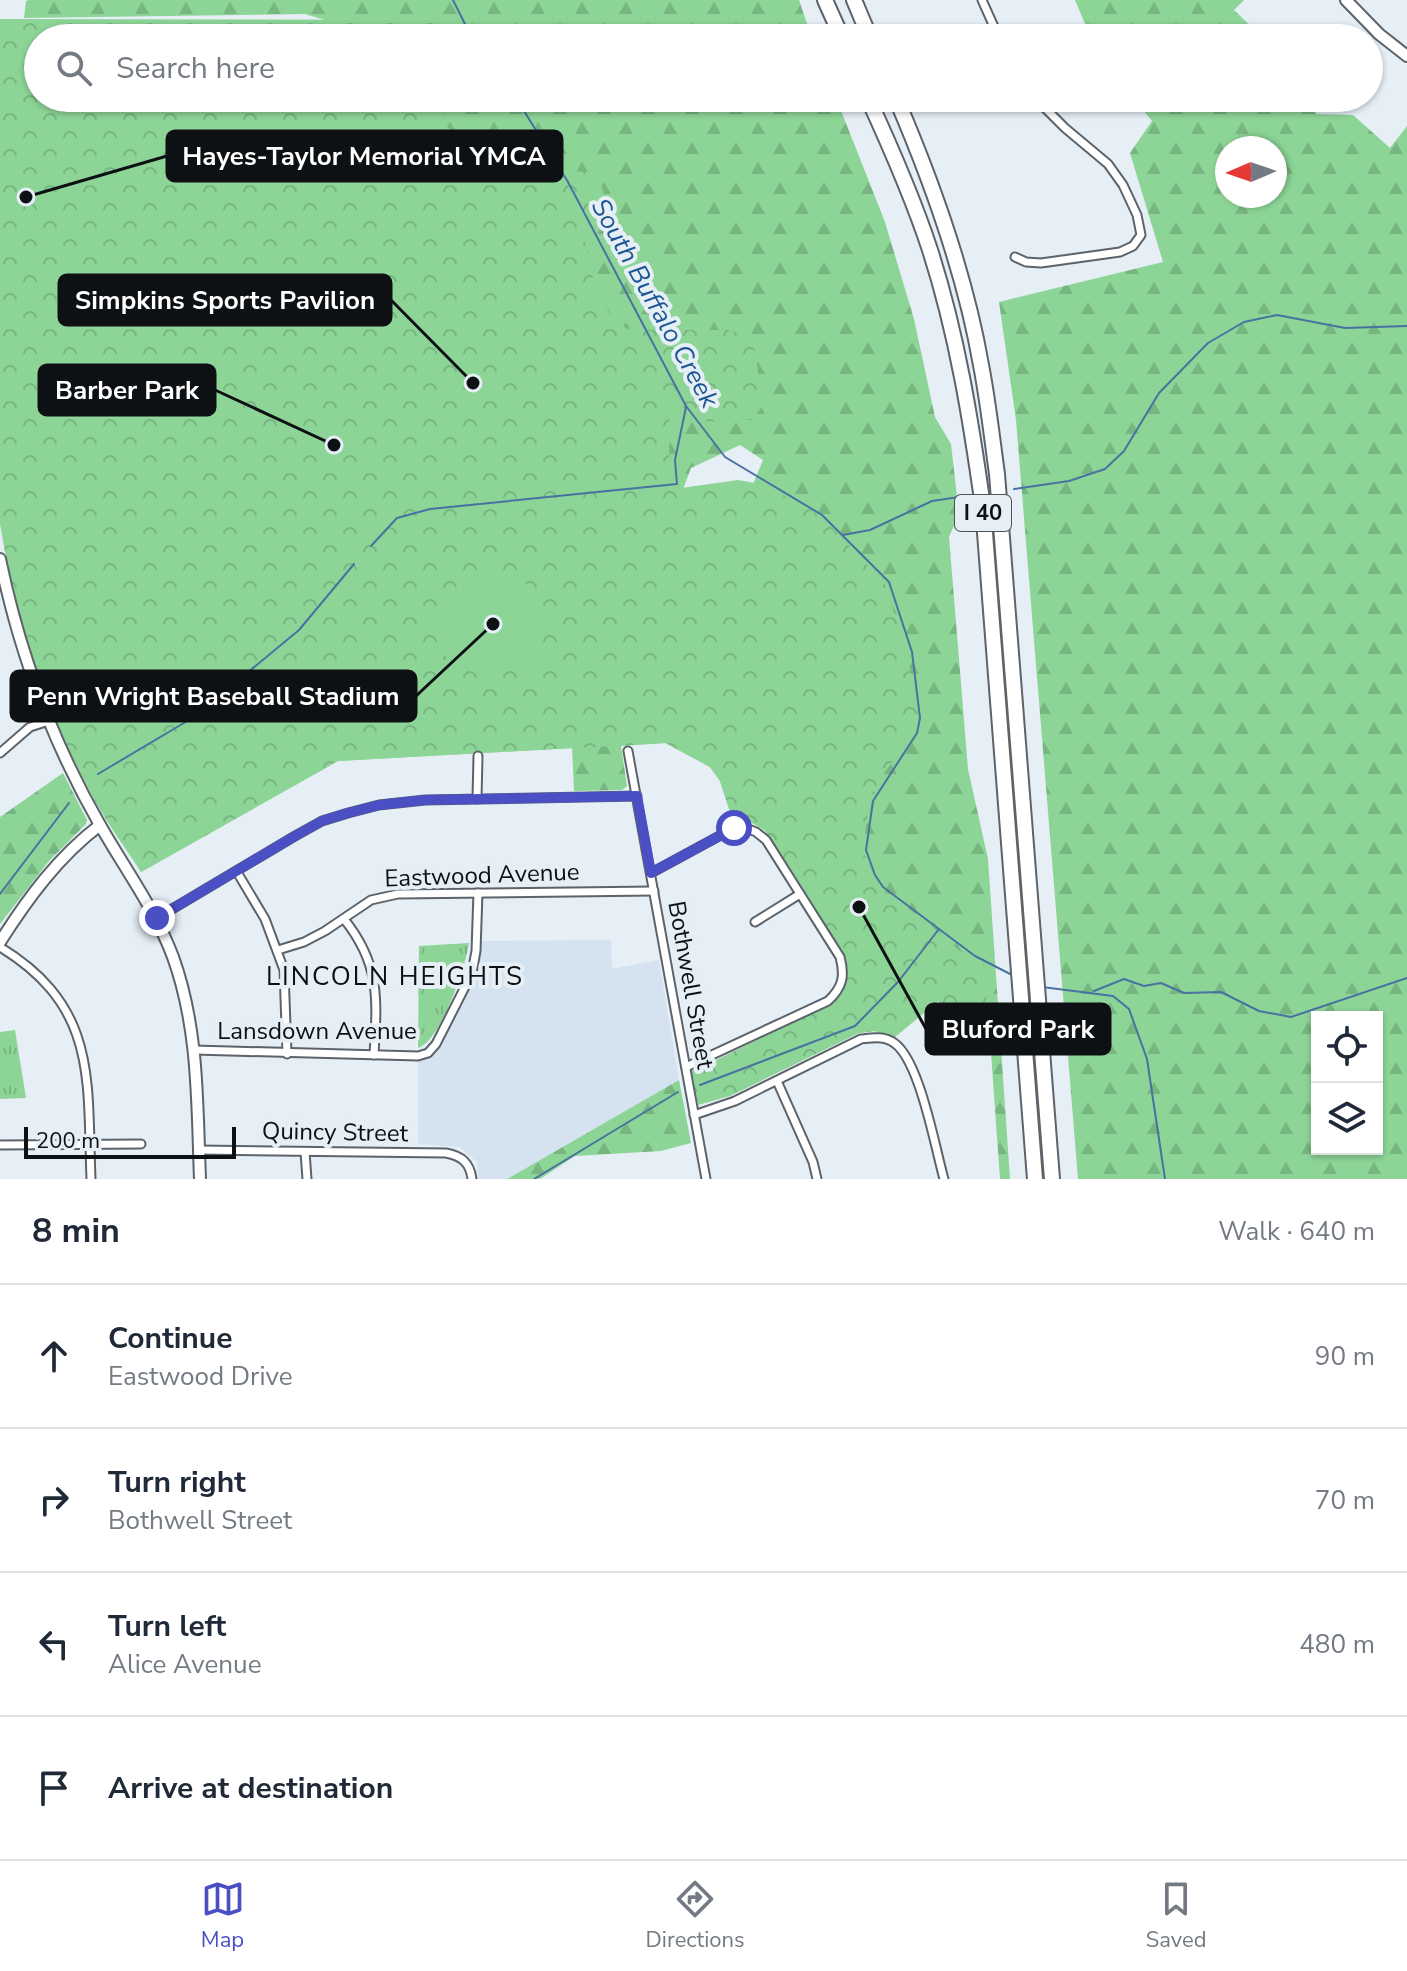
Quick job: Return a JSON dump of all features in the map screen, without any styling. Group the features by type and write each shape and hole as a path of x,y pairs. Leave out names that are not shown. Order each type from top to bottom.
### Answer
{"highway":[{"path":"825,0 836,24"},
{"path":"854,0 864,24"},
{"name":"I 40","path":"874,112 931,252 968,409 983,507 1035,1179"},
{"name":"I 40","path":"902,112 932,187 968,307 983,376 997,474 1052,1179"}],"main road":[{"path":"1346,0 1369,24"},
{"path":"1383,37 1407,56"},
{"path":"0,559 24,651 49,721 100,825 157,918 185,998 194,1050 200,1179"},
{"path":"0,945 25,901 55,865 100,825"}],"street":[{"path":"982,0 993,24"},
{"path":"1015,257 1041,263 1120,252 1133,246 1141,235 1133,205 1108,164 1049,112"},
{"path":"0,753 30,727 49,721"},
{"name":"Bothwell Street","path":"628,751 706,1179"},
{"path":"477,799 478,756"},
{"path":"157,918 322,821 379,805 425,800 637,796"},
{"path":"651,873 734,828 756,832 766,840 840,957 843,981 828,1001 686,1067"},
{"path":"237,872 265,919 284,970 287,1054"},
{"name":"Eastwood Avenue","path":"278,950 304,942 344,919 356,907 398,894 654,891"},
{"name":"Lansdown Avenue","path":"194,1050 418,1056 428,1053 436,1044 472,973 478,893"},
{"path":"755,922 800,894"},
{"path":"344,919 359,937 375,977 374,1055"},
{"path":"0,945 34,970 52,991 83,1049 89,1086 91,1179"},
{"path":"694,1115 735,1101 861,1039 877,1037 892,1041 903,1050 914,1069 944,1179"},
{"path":"777,1081 813,1162 817,1179"},
{"path":"0,1145 141,1144"},
{"name":"Quincy Street","path":"199,1150 446,1153 468,1164 472,1179"},
{"path":"305,1152 307,1179"}],"shaded area":[{"path":"611,940 612,969 659,960 679,1080 507,1179 479,1179 477,1162 459,1147 418,1144 418,1062 431,1057 442,1046 479,967 482,941"}],"green space":[{"path":"799,0 807,24 339,24 305,14 24,18 26,1"},
{"path":"1075,0 1244,0 1234,10 1248,24 1085,24"},
{"path":"0,19 437,20 438,24 24,24 24,112 447,112 440,123 510,165 551,171 593,172 605,201 604,215 603,222 584,237 594,282 614,322 631,330 728,330 753,338 763,405 752,420 692,422 669,414 669,452 681,488 738,480 765,485 821,516 885,584 907,654 918,718 915,733 881,777 869,799 863,852 881,889 962,953 984,964 991,1054 938,1001 895,1037 874,1031 859,1033 730,1096 698,1105 691,1069 712,1062 832,1003 845,984 847,970 824,923 764,830 752,823 733,821 720,781 710,767 666,743 338,761 141,872 80,773 50,705 15,597 0,524"},
{"path":"127,112 842,112 885,222 914,319 935,417 951,444 959,514 949,537 968,769 988,859 1010,1179 1000,1179 991,1053 938,1001 895,1037 874,1031 859,1033 879,904 741,513 763,460 740,445 691,468 676,508 697,671 733,821 720,781 710,767 665,743 621,746 627,786 622,790 574,791 572,748 338,761 141,872 116,831"},
{"path":"1145,112 1315,112 1353,115 1390,148 1407,126 1407,1179 1078,1179 1016,420 999,302 1163,262 1130,153 1152,121"},
{"path":"484,567 511,574 535,592 543,613 544,637 538,661 483,676 450,664 436,638 444,608 440,599"},
{"path":"63,773 87,820 86,824 49,861 0,924 0,817"},
{"path":"469,943 463,968 443,1018 426,1043 418,1048 419,946"},
{"path":"15,1030 26,1098 0,1099 0,1032"},
{"path":"679,1080 691,1143 661,1151 575,1156 540,1179 507,1179"}],"waterway":[{"name":"South Buffalo Creek","path":"453,0 465,24"},
{"name":"South Buffalo Creek","path":"525,112 568,182 686,406 725,457 822,515 889,582 912,652 920,718 917,733 873,801 866,850 883,887 975,956 1014,976"},
{"path":"1014,489 1069,481 1105,469 1124,451 1159,393 1208,343 1244,322 1277,315 1345,328 1407,326"},
{"path":"371,546 397,518 430,509 677,484 675,460 686,407"},
{"path":"843,535 870,530 932,501 959,497"},
{"path":"98,774 194,717 299,630 354,564"},
{"path":"0,894 69,803"},
{"path":"700,1085 855,1026 898,982 939,929"},
{"path":"1094,991 1124,979 1144,986 1161,983 1184,993 1221,992 1259,1011 1291,1017 1407,978"},
{"name":"South Buffalo Creek","path":"1042,987 1113,996 1129,1009 1147,1059 1165,1179"},
{"path":"534,1179 678,1092"}],"place":[{"name":"Hayes-Taylor Memorial YMCA","path":"26,197"},
{"name":"Simpkins Sports Pavilion","path":"473,383"},
{"name":"Barber Park","path":"334,445"},
{"name":"Penn Wright Baseball Stadium","path":"493,624"},
{"name":"Bluford Park","path":"859,907"}],"district":[{"name":"LINCOLN HEIGHTS","path":"395,976"}],"route":[{"path":"157,918 322,821 379,805 425,800 637,796 651,873 734,828"}]}
